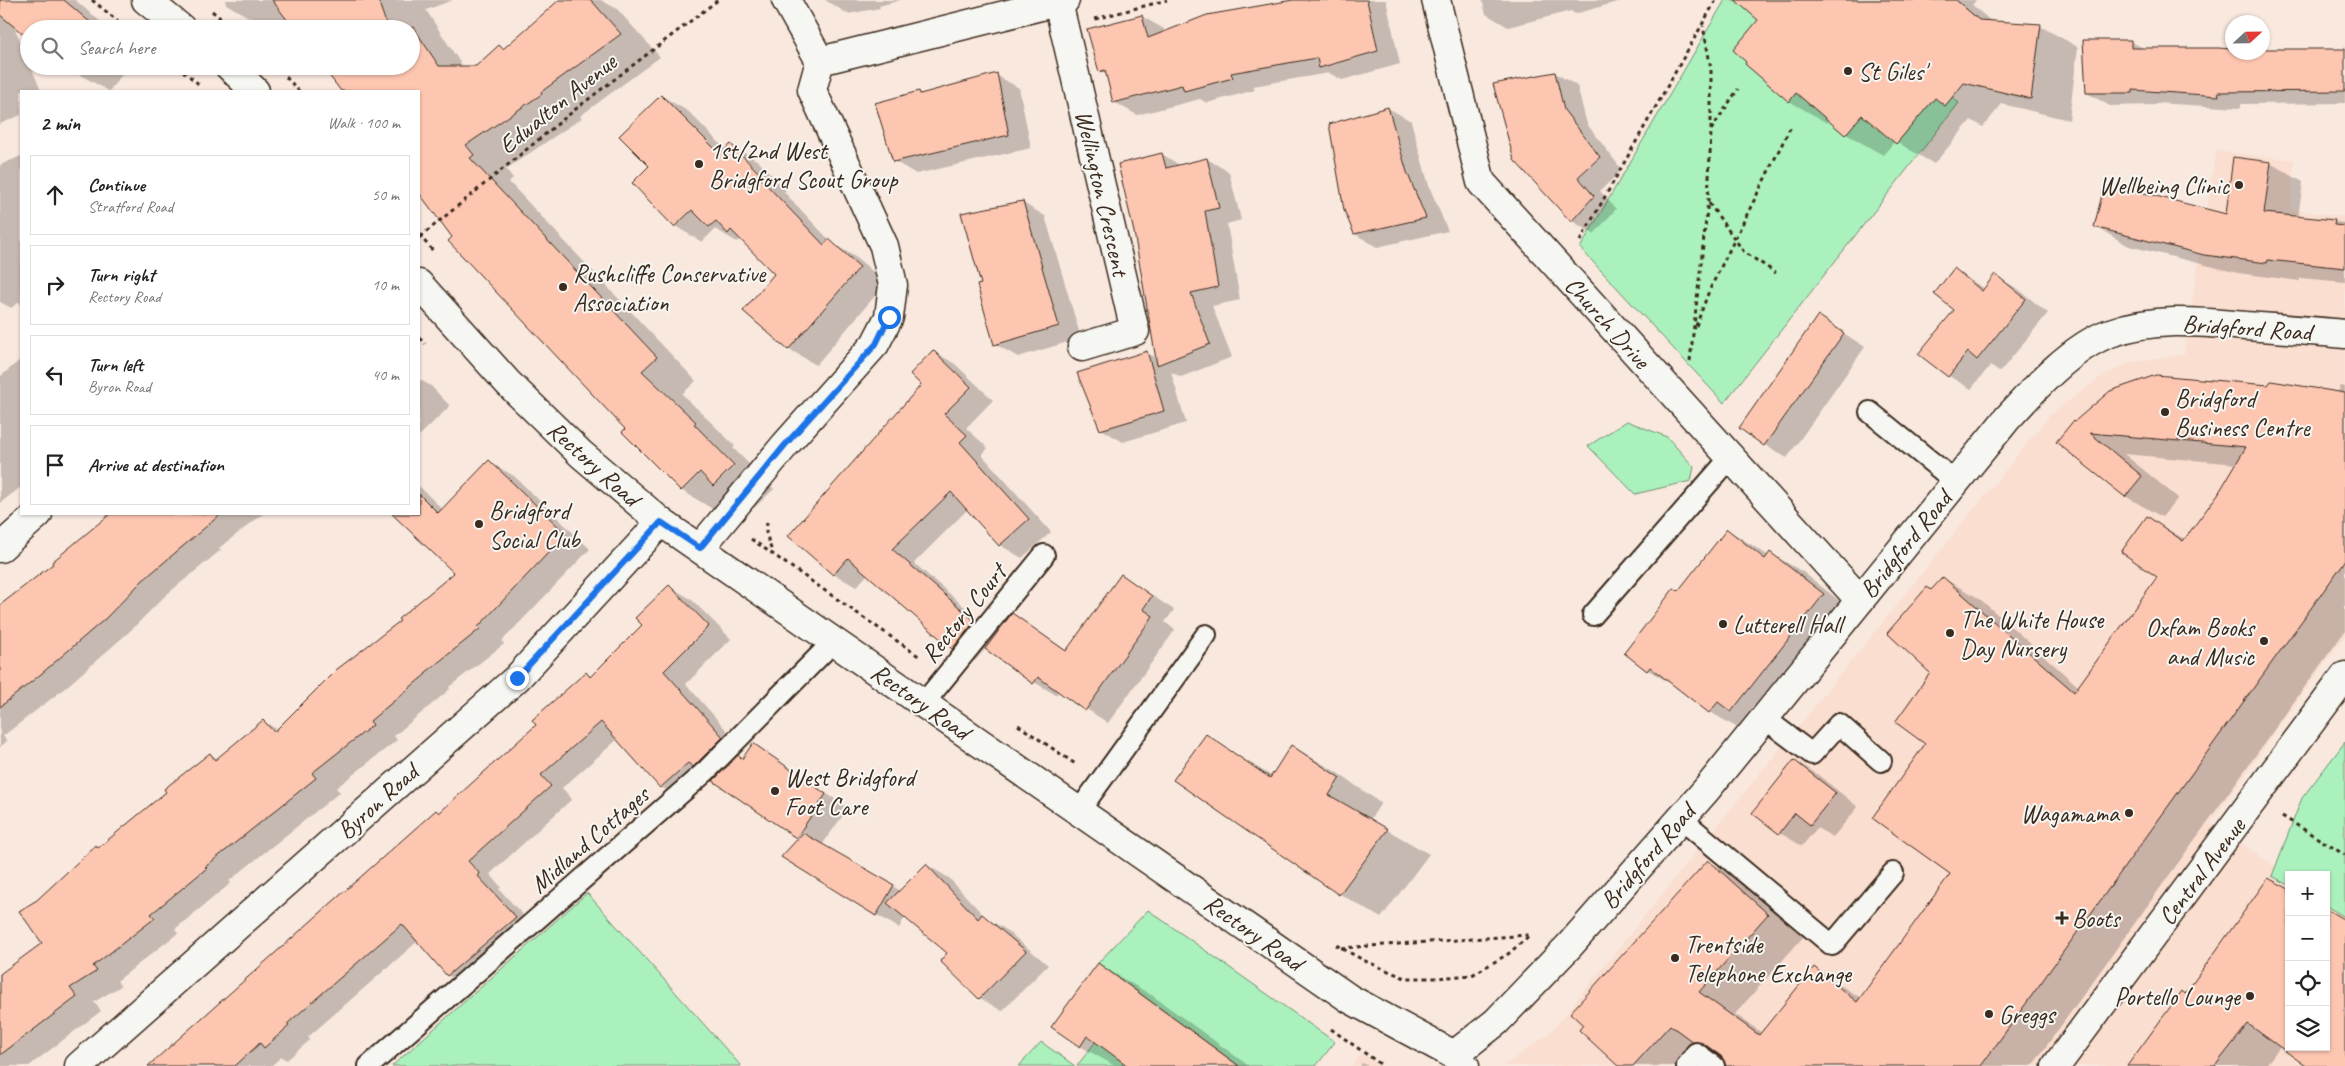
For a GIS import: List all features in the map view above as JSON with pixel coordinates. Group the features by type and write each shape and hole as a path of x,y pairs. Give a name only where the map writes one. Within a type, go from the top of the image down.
{"street":[{"path":"700,548 785,445 876,344 889,317 893,285 884,246 812,90 820,61 786,0"},
{"name":"Church Drive","path":"1436,0 1481,182 1860,600"},
{"path":"158,3 174,20"},
{"path":"820,61 1063,10"},
{"name":"Wellington Crescent","path":"1063,10 1135,331 1082,347"},
{"path":"239,75 255,90"},
{"name":"Rectory Road","path":"420,285 508,382 581,454 661,522 1350,998 1459,1061"},
{"name":"Bridgford Road","path":"1459,1061 1570,945 1764,718 2033,390 2068,358 2109,333 2151,322 2203,322 2345,334"},
{"path":"0,548 37,515"},
{"name":"Byron Road","path":"79,1066 517,678 661,522"},
{"name":"Central Avenue","path":"2056,1066 2345,676"}],"lane":[{"path":"1870,412 1956,482"},
{"path":"1593,615 1731,457"},
{"name":"Rectory Court","path":"924,703 1044,556"},
{"path":"1079,811 1098,782 1206,635"},
{"name":"Midland Cottages","path":"369,1066 706,771 834,641"},
{"path":"1764,718 1812,754 1839,724 1881,761"},
{"path":"1680,818 1832,945 1893,872"},
{"path":"1687,1066 1696,1053 1714,1066"}],"path":[{"path":"92,0 117,20"},
{"name":"Edwalton Avenue","path":"420,235 577,108 718,0"},
{"path":"1063,10 1167,0"},
{"path":"1562,272 1716,0"},
{"path":"205,6 222,20"},
{"path":"1689,412 1689,367 1708,202 1711,131 1711,69 1703,26"},
{"path":"187,75 204,90"},
{"path":"1711,131 1738,89"},
{"path":"1694,330 1709,291 1792,126"},
{"path":"1708,202 1734,241 1744,252 1776,273"},
{"path":"420,237 440,260"},
{"path":"723,520 884,630 946,677"},
{"path":"766,520 766,533 772,553"},
{"path":"1012,721 1098,782"},
{"path":"2275,811 2345,855"},
{"path":"1333,944 1405,978 1436,978 1472,975 1508,954 1537,929"},
{"path":"1340,948 1530,935"}],"shaded area":[{"path":"2216,151 2294,160 2291,210 2345,217 2345,635 2210,823 2285,872 2285,1051 2330,1051 2330,903 2345,913 2345,1066 1503,1066 1550,1033 2051,414 2101,377 2132,362 2184,354"},
{"path":"1362,1053 1381,1066 1352,1066"}],"green space":[{"path":"1725,0 1956,0 1979,20 1967,79 1952,97 1959,103 1724,403 1580,248"},
{"path":"1627,421 1667,437 1694,467 1691,481 1635,494 1588,446"},
{"path":"2345,742 2345,917 2330,908 2330,871 2285,871 2285,883 2272,876 2302,798"},
{"path":"587,893 741,1066 392,1066"},
{"path":"1148,910 1335,1042 1316,1066 1239,1066 1098,963"},
{"path":"1106,1028 1133,1049 1121,1066 1077,1066"},
{"path":"1041,1042 1075,1066 1019,1066"}],"building":[{"path":"0,0 64,0 87,20 20,20 20,32 0,15"},
{"path":"272,0 378,0 385,20 287,20"},
{"path":"559,0 591,0 621,34 541,92 542,94 466,145 474,155 470,158 657,357 642,371 696,422 694,424 734,465 713,486 700,472 681,491 622,432 625,429 448,241 452,237 420,194 420,90 340,90 329,75 420,75 420,38 439,66 476,66 499,45 503,49"},
{"path":"1293,0 1367,0 1378,51 1319,68 1317,58 1231,73 1233,78 1184,91 1182,85 1113,103 1105,70 1099,72 1087,29 1142,15 1148,38 1207,15"},
{"name":"St Giles'","path":"1735,0 1956,0 1979,20 2041,24 2031,99 1964,83 1945,106 1935,98 1896,144 1862,115 1845,135 1796,93 1789,102 1745,64 1746,62 1733,50 1758,20"},
{"path":"2083,40 2131,40 2131,48 2225,48 2225,60 2270,60 2270,49 2345,49 2345,91 2218,92 2219,96 2133,90 2133,93 2086,93"},
{"path":"1555,72 1564,110 1600,157 1578,177 1594,196 1571,222 1514,160 1493,84"},
{"path":"997,73 1009,135 893,162 875,103 919,91 920,94"},
{"path":"661,95 720,154 731,144 760,174 758,176 824,245 829,239 860,267 788,350 743,311 774,274 731,230 728,234 716,221 709,227 692,210 674,227 632,183 649,166 619,136"},
{"path":"1388,107 1407,172 1426,218 1354,234 1344,210 1329,124"},
{"path":"1162,153 1166,168 1207,158 1219,208 1205,211 1218,287 1191,293 1210,344 1157,365 1134,232 1118,164"},
{"path":"2233,157 2271,162 2264,213 2335,220 2334,225 2345,226 2345,268 2268,260 2267,263 2204,255 2094,227 2105,183 2226,214"},
{"path":"1023,201 1059,326 994,345 977,285 981,284 961,213"},
{"path":"1954,268 1982,291 1995,274 2026,299 1977,360 1968,352 1948,377 1918,354 1954,310 1934,294"},
{"path":"1818,315 1844,333 1764,446 1739,428"},
{"path":"933,350 971,387 944,414 967,435 960,442 1029,519 999,546 951,492 892,549 975,621 952,649 848,558 833,575 788,536 921,385 910,374"},
{"path":"1147,351 1164,411 1100,430 1077,373"},
{"path":"2156,375 2268,385 2271,381 2345,393 2345,561 1981,1066 1726,1066 1721,1056 1703,1043 1693,1042 1670,1025 1633,1066 1618,1066 1579,1030 1583,1025 1570,1013 1708,860 1768,914 1699,992 1759,1035 1814,967 1857,1002 1950,874 1872,818 1925,744 1895,722 1930,673 1887,633 1927,587 1931,590 1943,577 2074,692 2157,577 2121,552 2147,516 2183,541 2218,494 2246,447 2090,433 2142,476 2125,497 2056,442 2074,420 2110,391"},
{"path":"489,460 566,534 478,627 480,629 425,673 370,721 373,725 312,773 316,778 205,867 207,868 151,914 155,918 93,966 97,971 70,988 77,997 0,1055 0,974 42,943 19,911 37,900 96,845 98,848 166,792 164,789 210,753 215,760 263,720 274,732 336,670 400,621 398,619 454,573 393,515 420,515 420,495 438,513"},
{"path":"109,515 220,515 142,581 106,618 0,707 0,605 53,564 52,562"},
{"name":"Lutterell Hall","path":"1727,529 1765,559 1770,552 1824,594 1731,712 1718,702 1709,713 1650,667 1647,671 1624,653 1674,588 1678,591"},
{"path":"1121,574 1152,596 1143,609 1153,616 1085,711 1038,677 1033,684 985,649 1012,613 1066,651"},
{"path":"669,585 709,626 664,671 723,737 693,767 688,763 660,788 601,722 541,775 551,786 468,861 480,874 478,876 516,917 447,976 402,924 287,1024 289,1026 264,1048 260,1043 235,1066 148,1066 436,810 439,813 536,725 532,720 586,672 590,677 642,625 635,618"},
{"path":"1206,734 1270,778 1291,745 1340,778 1329,795 1388,829 1339,895 1173,780"},
{"name":"West Bridgford Foot Care","path":"753,743 826,794 796,838 713,781 738,755 742,759"},
{"path":"1794,760 1836,793 1810,825 1795,813 1779,834 1752,813"},
{"path":"803,833 894,885 876,916 781,857"},
{"path":"926,864 978,919 982,914 1026,951 979,999 940,961 947,953 887,903"},
{"path":"2268,878 2285,887 2285,1051 2248,1024 2215,1066 2127,1066 2182,991 2185,994"},
{"path":"2330,911 2345,920 2345,1066 2306,1066 2285,1051 2330,1051"},
{"path":"1098,963 1239,1066 1128,1066 1087,1036 1080,1047 1051,1027"}],"place":[{"name":"St Giles'","path":"1848,71"},
{"name":"1st/2nd West Bridgford Scout Group","path":"699,164"},
{"name":"Wellbeing Clinic","path":"2239,185"},
{"name":"Rushcliffe Conservative Association","path":"563,287"},
{"name":"Bridgford Business Centre","path":"2165,412"},
{"name":"Bridgford Social Club","path":"479,524"},
{"name":"Lutterell Hall","path":"1723,624"},
{"name":"The White House Day Nursery","path":"1950,633"},
{"name":"Oxfam Books and Music","path":"2264,641"},
{"name":"West Bridgford Foot Care","path":"775,791"},
{"name":"Wagamama","path":"2129,813"},
{"name":"Boots","path":"2062,918"},
{"name":"Trentside Telephone Exchange","path":"1675,958"},
{"name":"Portello Lounge","path":"2250,996"},
{"name":"Greggs","path":"1989,1014"}],"route":[{"path":"517,678 661,522 700,548 785,445 876,344 889,317"}]}
